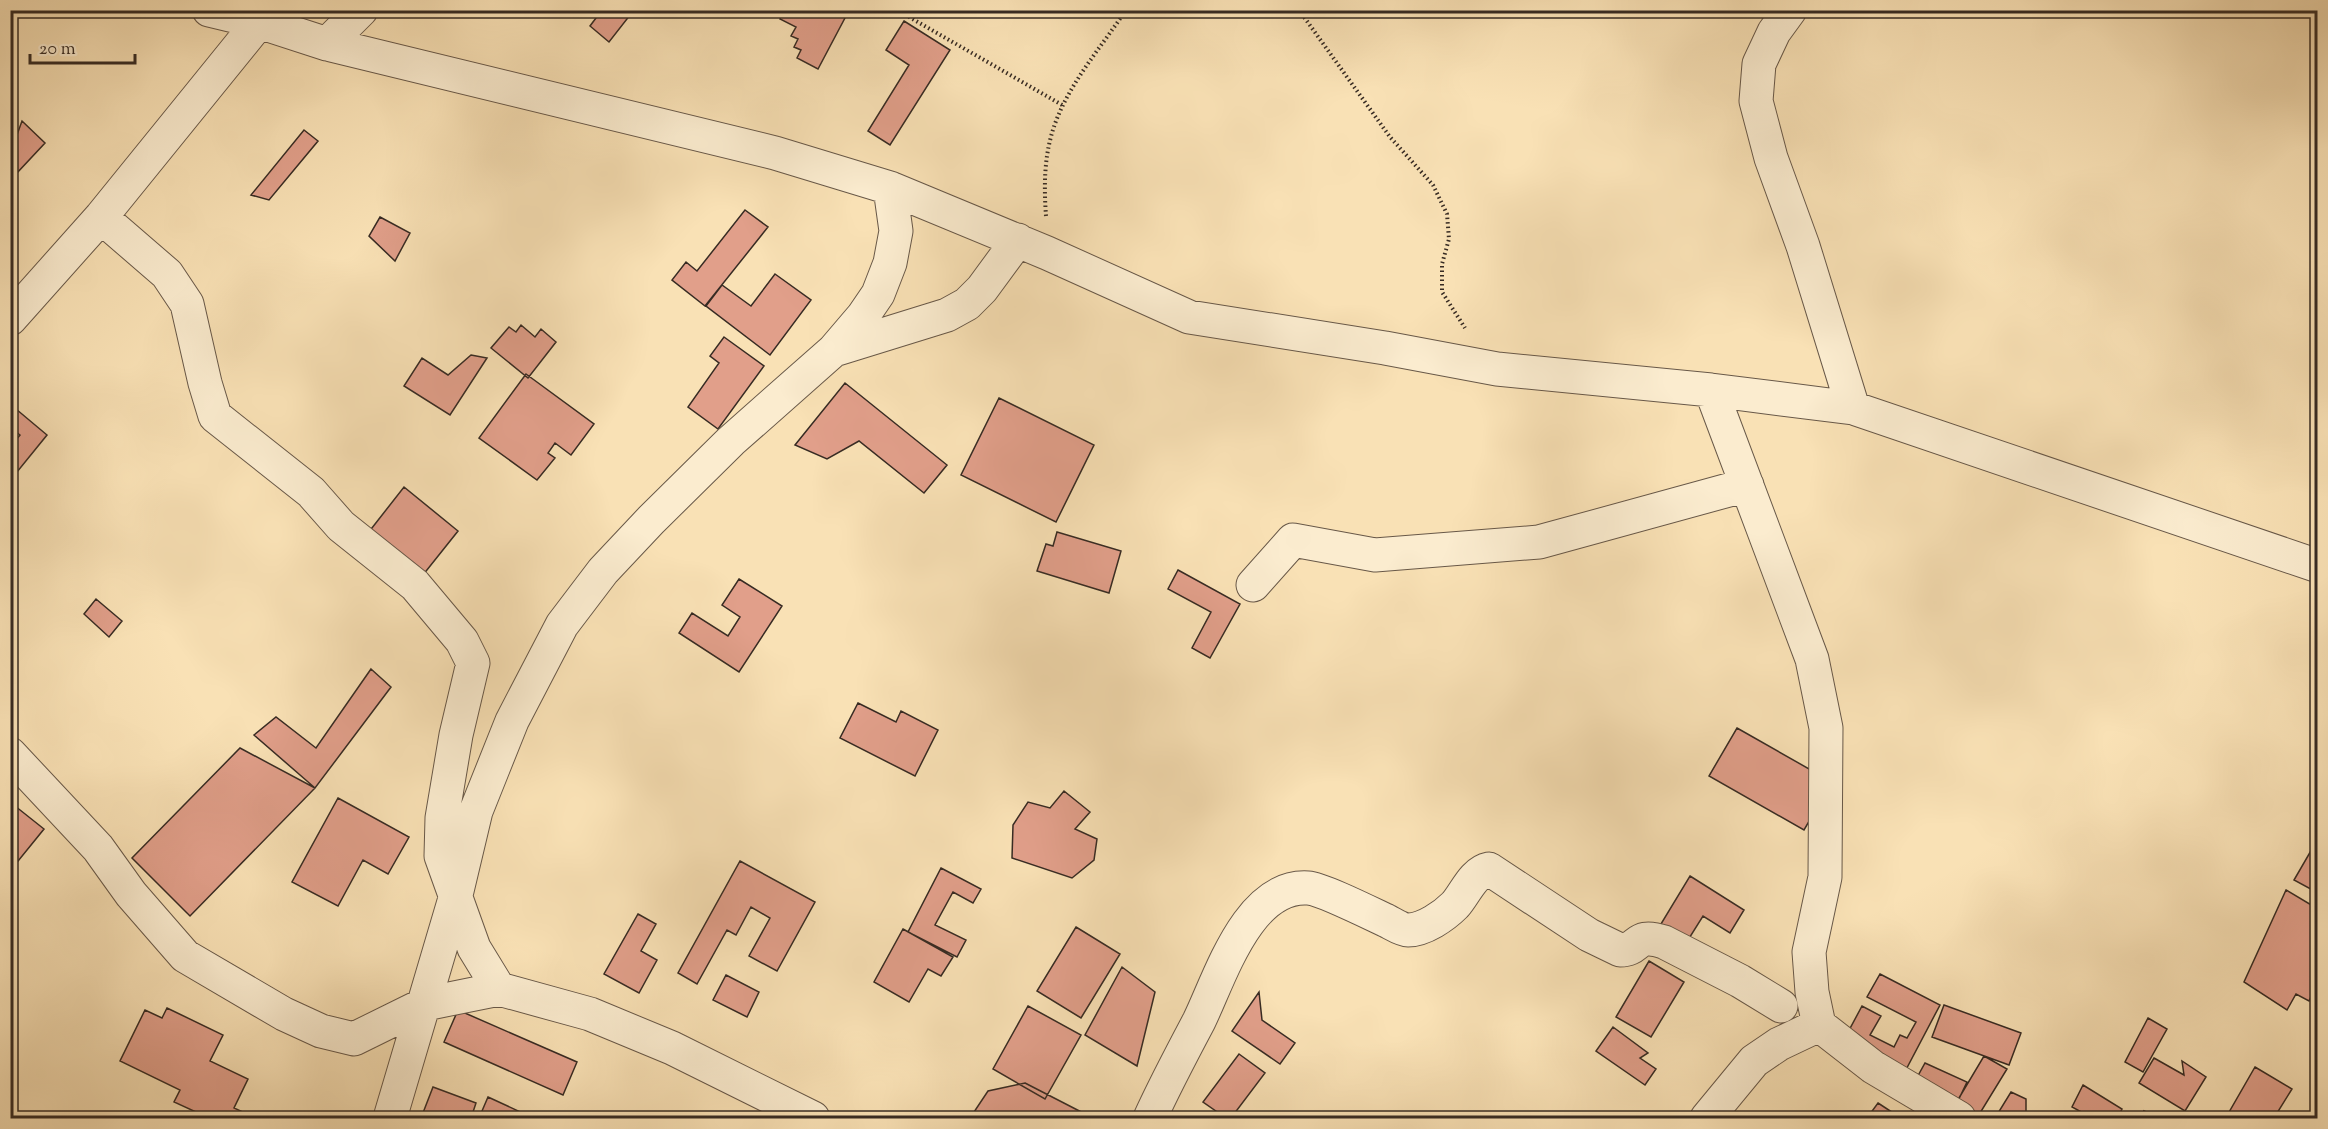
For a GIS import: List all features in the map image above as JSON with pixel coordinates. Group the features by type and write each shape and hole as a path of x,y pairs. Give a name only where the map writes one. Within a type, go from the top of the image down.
{"street":[{"path":"209,10 259,22 327,44 775,153 890,188 1033,247 1189,317 1385,348 1497,369 1711,390 1853,408 2318,566"},
{"path":"327,44 361,10"},
{"path":"1790,10 1774,32 1759,64 1756,101 1771,158 1803,246 1853,408"},
{"path":"10,319 101,217 259,22"},
{"path":"390,1119 456,895 476,811 512,721 562,625 603,571 651,520 731,441 834,350 863,316 878,294 890,263 896,231 890,188"},
{"path":"101,217 167,274 186,304 215,416 311,492 341,526 415,585 462,641 473,663 456,735 442,818 441,856 474,948 499,989"},
{"path":"834,350 947,315 967,304 1033,247"},
{"path":"1711,390 1812,659 1826,728 1824,878 1809,952 1812,992 1819,1025 1873,1067 1959,1119"},
{"path":"1253,585 1293,540 1375,555 1539,542 1747,485"},
{"path":"10,754 98,848 131,894 186,956 284,1014 321,1031 354,1039 425,1004 499,989 600,1018 672,1048 813,1119"},
{"path":"1150,1119 1200,1018 1226,959 1249,921 1275,896 1292,888 1310,888 1407,930 1429,924 1455,905 1475,879 1484,870 1489,869 1589,935 1620,950 1626,950 1643,939 1653,938 1740,981 1781,1006"},
{"path":"1707,1119 1754,1061 1809,952"},
{"path":"1754,1061 1779,1044 1819,1025"}],"path":[{"path":"897,10 1064,106"},
{"path":"1033,247 1052,132 1068,95 1126,10"},
{"path":"1299,10 1389,137 1433,185 1447,214 1449,239 1442,264 1442,292 1457,318 1497,369"}],"building":[{"path":"602,10 634,10 609,42 590,26"},
{"path":"785,10 836,10 846,16 818,69 797,58 801,50 794,47 798,39 791,36 796,27 780,19"},
{"path":"904,21 950,50 890,145 868,131 909,65 886,50"},
{"path":"22,121 45,143 15,175 10,177 10,154"},
{"path":"304,130 318,141 269,200 251,195"},
{"path":"745,210 768,227 705,306 672,280 686,262 697,271"},
{"path":"380,217 410,233 395,261 369,236"},
{"path":"775,274 811,300 770,355 706,306 722,285 751,306"},
{"path":"521,325 535,337 541,329 556,342 528,378 491,348 509,327 516,332"},
{"path":"724,337 764,366 718,429 688,407 719,363 710,356"},
{"path":"471,355 487,358 450,415 404,386 422,358 448,375"},
{"path":"526,374 594,424 571,455 555,443 548,453 555,458 537,480 479,438"},
{"path":"845,383 947,465 924,493 859,441 827,459 795,445"},
{"path":"999,398 1094,445 1056,522 961,475"},
{"path":"10,404 47,435 17,472 10,466 10,447 20,435 10,427"},
{"path":"404,487 458,531 415,585 361,542"},
{"path":"1057,532 1121,551 1109,593 1037,571 1046,544 1053,546"},
{"path":"1178,570 1240,604 1210,658 1192,648 1211,612 1168,589"},
{"path":"739,579 782,606 739,672 679,633 692,613 728,636 740,617 722,605"},
{"path":"96,599 122,621 109,637 84,614"},
{"path":"371,669 391,687 315,788 254,735 276,717 316,748"},
{"path":"858,703 896,722 901,711 938,730 915,776 840,738"},
{"path":"1737,728 1832,782 1804,830 1709,776"},
{"path":"240,748 315,788 190,916 132,858"},
{"path":"1064,791 1090,812 1075,829 1097,839 1094,860 1072,878 1012,858 1013,825 1028,802 1050,808"},
{"path":"338,798 409,837 388,874 363,860 338,906 292,882"},
{"path":"10,802 44,829 10,871"},
{"path":"2316,842 2318,843 2318,893 2294,880"},
{"path":"740,861 815,902 777,971 749,956 770,918 751,907 736,935 727,930 697,984 678,973"},
{"path":"941,868 981,889 973,903 953,892 935,925 966,940 957,957 908,932"},
{"path":"1690,876 1744,910 1730,933 1703,916 1673,964 1647,947"},
{"path":"2286,890 2318,909 2318,981 2309,1001 2296,994 2287,1010 2244,982"},
{"path":"638,914 656,924 641,951 657,960 639,993 604,974"},
{"path":"1076,927 1120,954 1081,1018 1037,991"},
{"path":"903,929 953,957 941,976 928,969 909,1002 874,982"},
{"path":"1649,961 1684,982 1651,1037 1616,1017"},
{"path":"1122,967 1155,992 1137,1066 1085,1035"},
{"path":"1880,974 1940,1005 1900,1081 1839,1049 1862,1006 1881,1016 1870,1035 1894,1047 1900,1035 1907,1038 1916,1022 1867,997"},
{"path":"726,975 759,992 747,1017 713,1000"},
{"path":"1259,992 1262,1020 1295,1043 1280,1064 1232,1031"},
{"path":"1944,1005 2021,1033 2009,1065 1932,1037"},
{"path":"1028,1006 1081,1035 1045,1099 993,1069"},
{"path":"167,1008 223,1035 210,1061 248,1079 234,1108 245,1113 242,1118 209,1118 174,1102 180,1090 120,1061 145,1010 162,1018"},
{"path":"458,1010 577,1062 563,1095 444,1042"},
{"path":"2148,1018 2167,1029 2143,1072 2125,1062"},
{"path":"1613,1027 1648,1053 1640,1058 1656,1069 1645,1085 1596,1051"},
{"path":"1239,1054 1265,1073 1231,1118 1226,1118 1203,1102"},
{"path":"1984,1056 2007,1069 1977,1118 1971,1118 1953,1108"},
{"path":"2154,1058 2184,1075 2182,1061 2206,1077 2185,1111 2139,1083"},
{"path":"1925,1063 1967,1082 1955,1107 1914,1083"},
{"path":"2255,1067 2292,1089 2274,1118 2236,1118 2228,1114"},
{"path":"1025,1083 1093,1118 1022,1118 1009,1112 1005,1118 970,1118 988,1091"},
{"path":"2083,1085 2122,1109 2117,1118 2081,1118 2085,1114 2072,1107"},
{"path":"433,1087 476,1103 471,1118 421,1118"},
{"path":"2011,1092 2026,1099 2026,1118 1995,1118"},
{"path":"488,1097 527,1115 525,1118 479,1118"},
{"path":"1878,1103 1901,1118 1867,1118"},
{"path":"2144,1111 2161,1118 2145,1118"},
{"path":"535,1112 547,1118 532,1118"}]}
